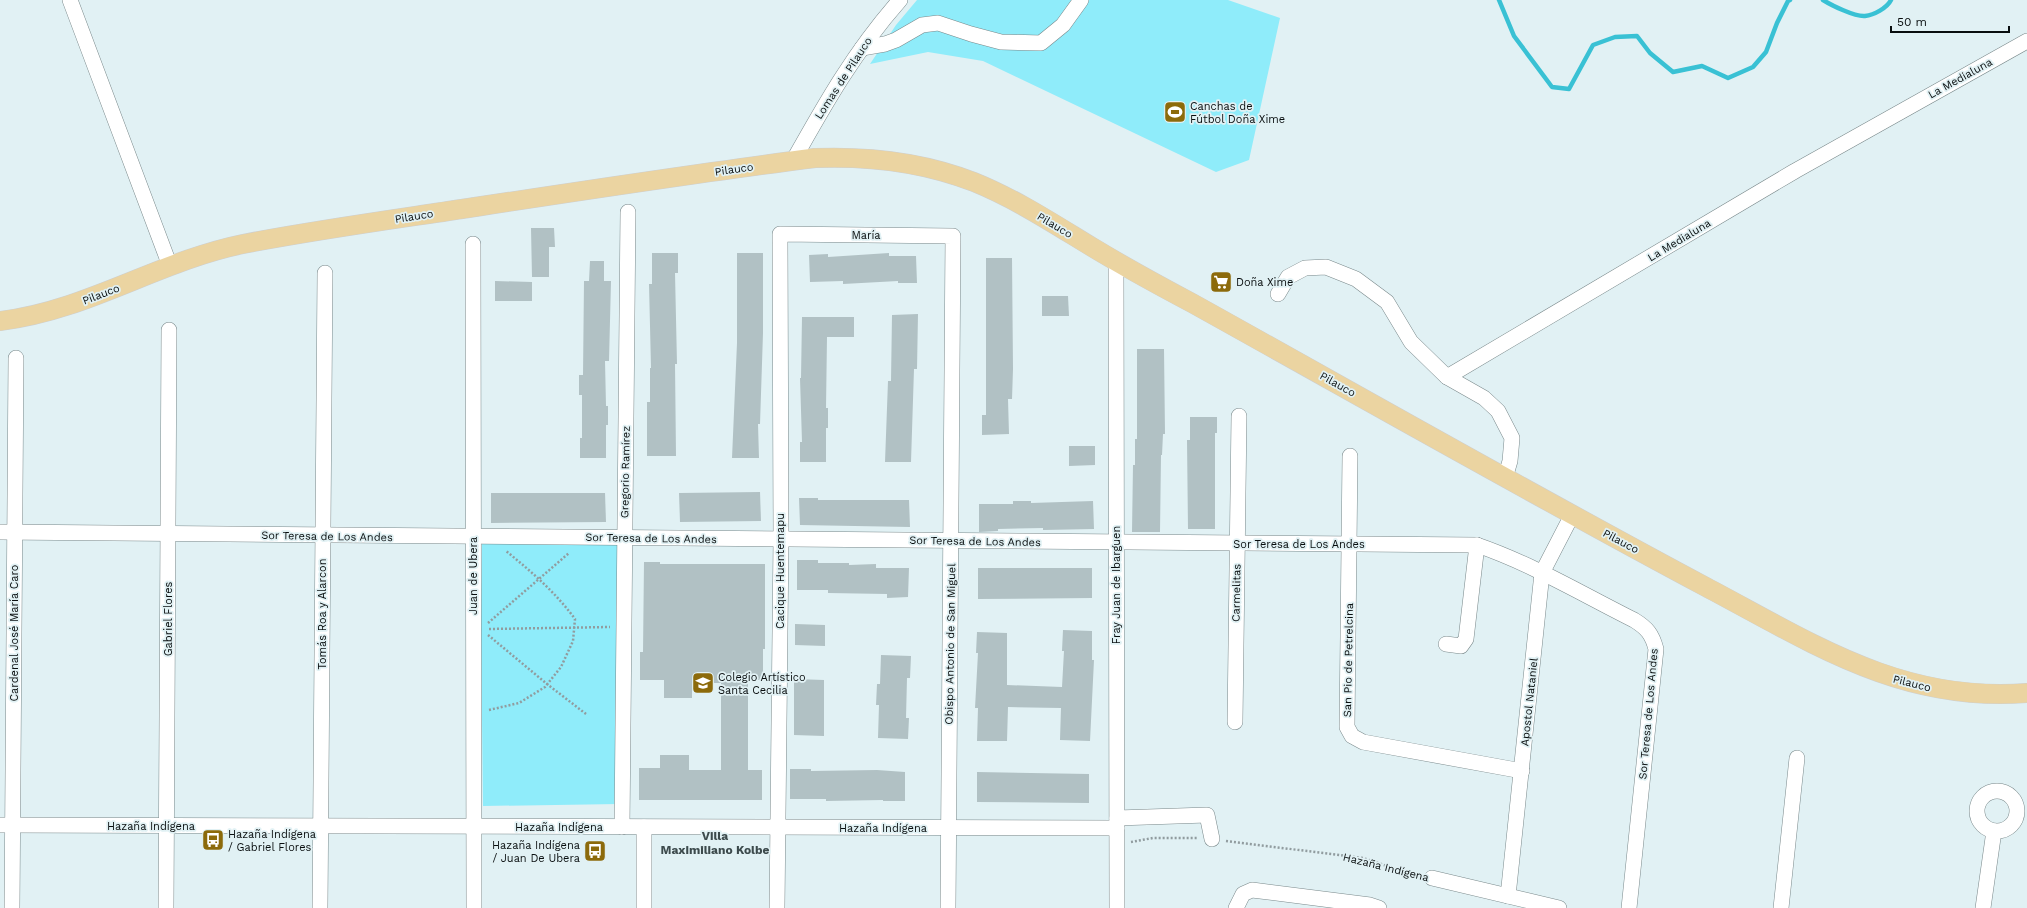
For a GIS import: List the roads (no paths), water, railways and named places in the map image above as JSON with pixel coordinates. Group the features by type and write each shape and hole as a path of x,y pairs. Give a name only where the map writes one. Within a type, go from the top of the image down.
{"main road":[{"name":"Pilauco","path":"0,321 36,315 64,307 95,297 170,266 206,254 250,243 619,185 793,161 842,157 869,158 922,166 948,173 972,182 1020,204 1116,262 1505,478 1832,654 1862,668 1886,676 1936,688 1989,694 2027,693"}],"street":[{"path":"70,0 170,266"},
{"name":"Lomas de Pilauco","path":"793,161 835,87 875,29 900,0"},
{"path":"862,48 885,44 896,40 922,25 938,23 1001,42 1041,43 1063,25 1081,0"},
{"name":"La Medialuna","path":"1448,377 1795,171 2027,40"},
{"name":"Gregorio Ramírez","path":"622,827 628,212"},
{"name":"María","path":"780,234 953,236"},
{"name":"Cacique Huentemapu","path":"777,908 781,539 780,234"},
{"name":"Obispo Antonio de San Miguel","path":"948,908 953,236"},
{"name":"Juan de Ubera","path":"473,244 474,908"},
{"name":"Fray Juan de Ibarguen","path":"1116,262 1118,908"},
{"path":"1278,294 1288,277 1305,268 1326,267 1356,279 1387,302 1411,342 1448,377 1484,398 1498,411 1512,438 1510,461 1505,478"},
{"name":"Tomás Roa y Alarcon","path":"320,908 325,273"},
{"name":"Gabriel Flores","path":"166,908 168,330"},
{"name":"Cardenal José María Caro","path":"12,908 7,825 7,532 16,358"},
{"name":"Carmelitas","path":"1235,722 1239,416"},
{"name":"San Pio de Petrelcina","path":"1350,456 1346,727 1352,736 1363,742 1522,771"},
{"name":"Apostol Nataniel","path":"1508,896 1542,573 1572,515"},
{"name":"Sor Teresa de Los Andes","path":"7,532 323,536 1477,545 1499,553 1542,573 1647,628 1653,638 1656,649 1629,908"},
{"path":"1446,644 1461,646 1466,639 1477,545"},
{"path":"1781,908 1797,758"},
{"name":"Hazaña Indígena","path":"7,825 948,828 1117,823 1207,815 1212,839"},
{"path":"644,827 644,908"},
{"path":"1983,908 1994,830"},
{"name":"Hazaña Indígena","path":"1432,878 1559,908"},
{"path":"1236,908 1243,894 1252,890 1370,905 1379,908"}],"waterway":[{"path":"1499,0 1514,36 1552,87 1569,89 1593,45 1615,37 1637,36 1650,53 1673,72 1702,66 1728,78 1753,67 1766,52 1777,23 1788,1 1790,0"},
{"path":"1823,0 1837,8 1861,16 1880,11 1887,6 1891,0"}],"place":[{"name":"Canchas de Fútbol Doña Xime","path":"1175,112"},
{"name":"Doña Xime","path":"1221,282"},
{"name":"Colegio Artístico Santa Cecilia","path":"703,683"},
{"name":"Hazaña Indígena / Gabriel Flores","path":"213,840"},
{"name":"Hazaña Indígena / Juan De Ubera","path":"595,851"}],"district":[{"name":"Villa Maximiliano Kolbe","path":"715,843"}]}
